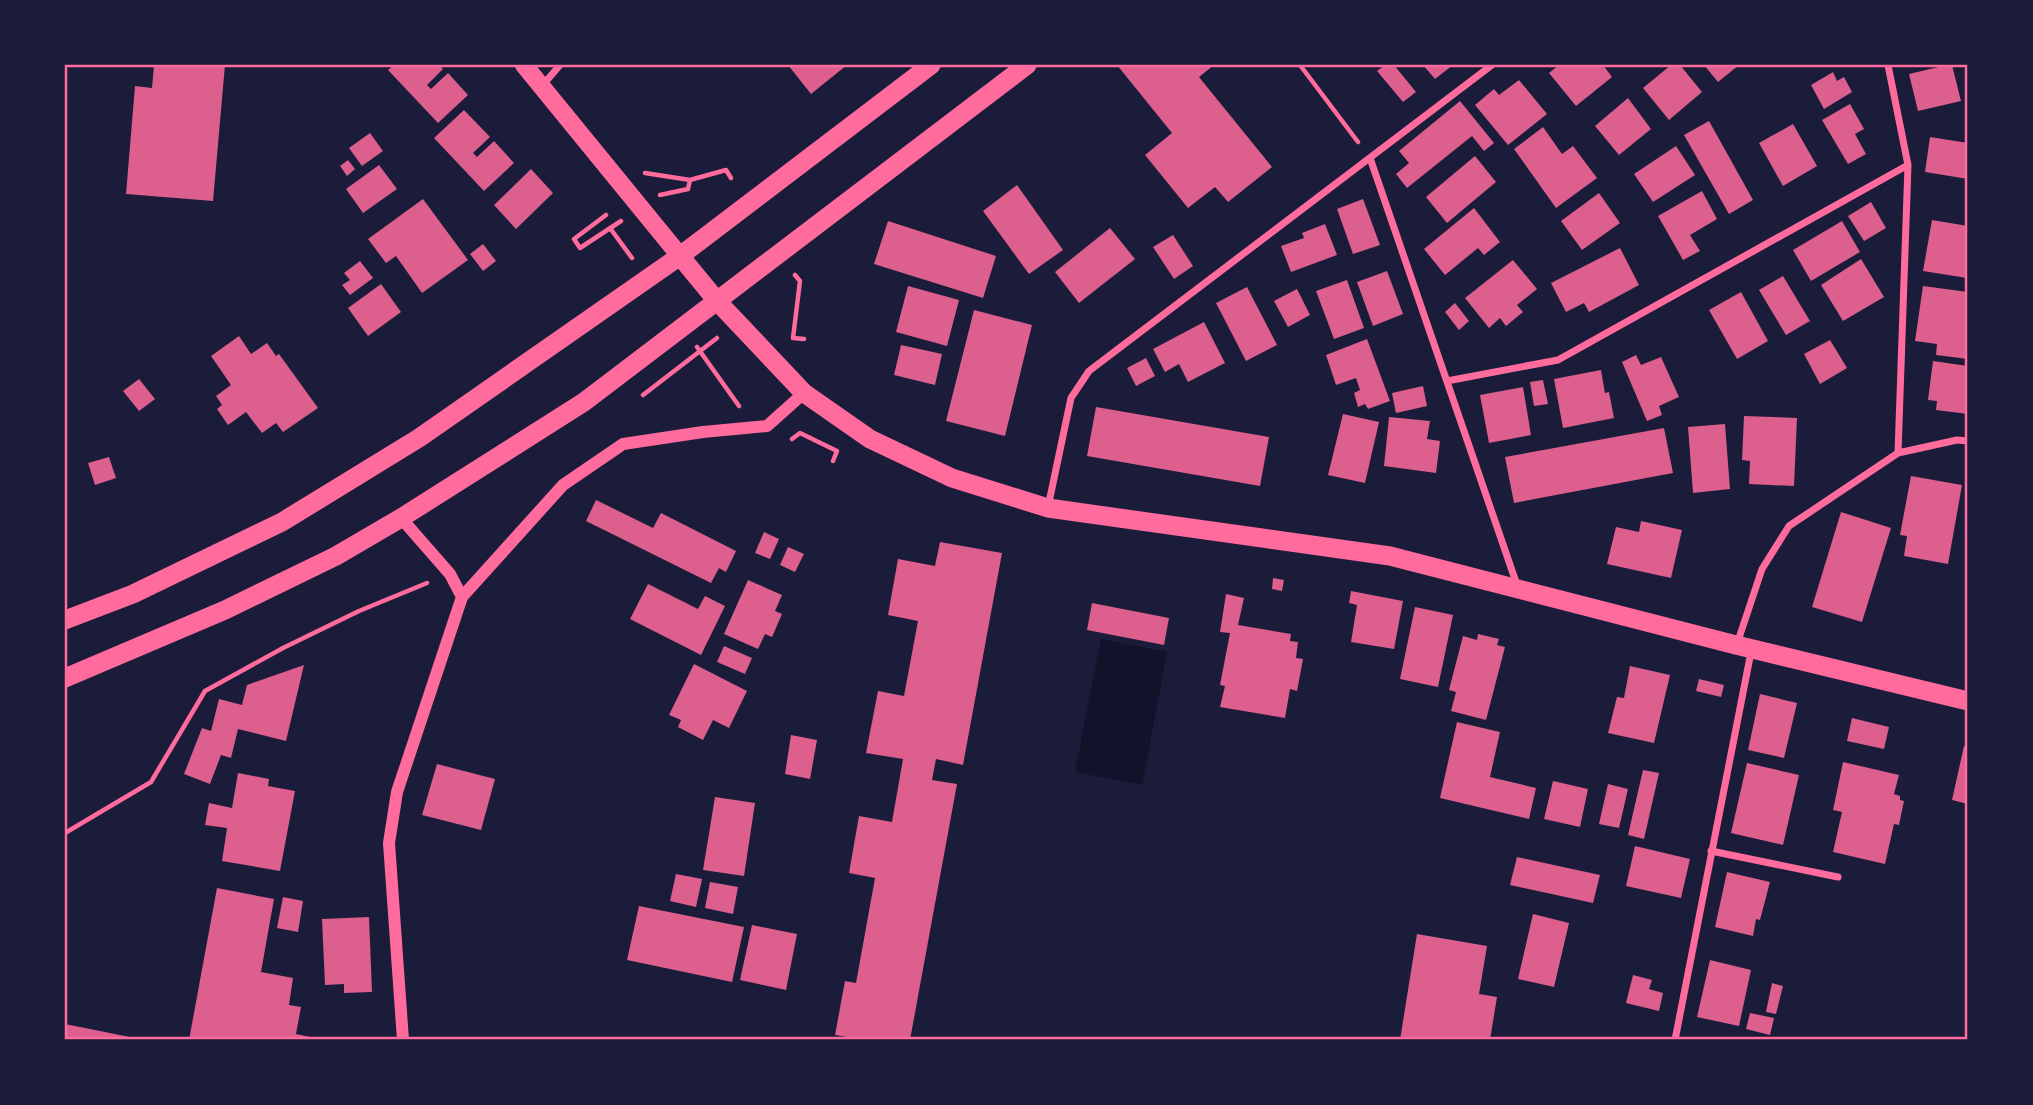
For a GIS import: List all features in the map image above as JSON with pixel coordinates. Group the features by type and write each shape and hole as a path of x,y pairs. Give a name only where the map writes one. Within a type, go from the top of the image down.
{"highway":[{"path":"65,620 133,594 282,522 419,438 680,256 931,65"},
{"path":"65,678 225,610 336,556 584,402 1027,65"},
{"path":"680,256 717,301 804,393 870,439 952,478 1048,508 1390,556 1968,701"}],"main road":[{"path":"524,65 680,256"}],"street":[{"path":"541,87 560,65"},
{"path":"1048,508 1071,398 1089,371 1492,65"},
{"path":"1888,65 1908,165 1898,453"},
{"path":"1370,158 1519,590"},
{"path":"1447,381 1558,360 1908,165"},
{"path":"403,1040 389,843 397,792 462,597 563,485 624,444 767,426 804,393"},
{"path":"1675,1040 1711,851 1744,646 1762,569 1789,526 1898,453 1968,440"},
{"path":"401,518 450,574 462,597"},
{"path":"1711,851 1838,877"}],"path":[{"path":"1300,65 1370,158"},
{"path":"642,172 690,180"},
{"path":"610,228 634,262"},
{"path":"692,341 740,408"},
{"path":"782,446 800,433 837,452 833,461"},
{"path":"65,833 151,782 205,691 283,648 359,611 450,574"}],"shaded area":[{"path":"1101,639 1167,652 1142,785 1075,772"}],"building":[{"path":"154,65 225,65 213,201 126,194 135,86 152,88"},
{"path":"394,65 439,65 443,69 427,85 431,89 448,73 468,95 438,123 388,70"},
{"path":"788,65 847,65 811,94"},
{"path":"1117,65 1214,65 1199,77 1272,167 1228,202 1215,187 1188,208 1145,155 1172,133"},
{"path":"1385,65 1394,65 1416,92 1403,102 1377,71"},
{"path":"1423,65 1453,65 1435,79"},
{"path":"1559,65 1603,65 1612,77 1576,106 1549,73"},
{"path":"1671,65 1680,65 1702,92 1669,120 1643,88"},
{"path":"1704,65 1739,65 1718,82"},
{"path":"1952,65 1961,101 1918,111 1909,74"},
{"path":"1833,72 1837,81 1844,77 1852,92 1824,109 1811,85"},
{"path":"1519,80 1547,114 1508,145 1475,105 1494,89 1499,95"},
{"path":"1628,98 1651,129 1619,155 1595,126"},
{"path":"1460,101 1494,143 1484,151 1472,136 1407,188 1396,174 1409,163 1399,151"},
{"path":"1850,104 1864,129 1855,134 1866,154 1848,164 1822,120"},
{"path":"464,110 490,137 473,153 477,157 494,141 514,163 484,191 434,138"},
{"path":"1709,121 1753,200 1729,214 1684,135"},
{"path":"1793,124 1817,166 1783,186 1759,143"},
{"path":"1543,127 1562,154 1573,146 1597,178 1556,208 1514,149"},
{"path":"370,133 383,151 362,166 349,148"},
{"path":"1930,137 1968,143 1968,179 1925,172"},
{"path":"1676,146 1695,175 1653,202 1634,174"},
{"path":"1475,156 1496,182 1447,223 1426,197"},
{"path":"348,160 355,169 347,176 340,166"},
{"path":"379,165 397,189 363,213 346,189"},
{"path":"531,169 553,193 516,229 494,205"},
{"path":"1017,185 1063,250 1029,274 983,211"},
{"path":"1702,191 1717,219 1690,235 1700,251 1683,260 1658,216"},
{"path":"1599,193 1620,223 1582,250 1561,221"},
{"path":"423,199 468,260 422,293 396,256 386,263 368,239"},
{"path":"1363,199 1380,245 1353,254 1337,209"},
{"path":"1871,202 1886,228 1864,241 1848,216"},
{"path":"1474,208 1500,242 1484,255 1478,248 1445,275 1424,249"},
{"path":"1932,220 1968,226 1967,278 1923,271"},
{"path":"888,221 996,256 983,298 874,264"},
{"path":"1842,221 1860,252 1811,281 1793,250"},
{"path":"1325,224 1337,255 1291,272 1281,246 1304,238 1302,233"},
{"path":"1110,228 1135,259 1079,303 1055,272"},
{"path":"1173,235 1193,266 1174,279 1153,247"},
{"path":"483,244 496,261 483,271 470,254"},
{"path":"1620,248 1639,285 1589,312 1584,303 1566,312 1551,283"},
{"path":"1861,259 1884,297 1843,321 1821,285"},
{"path":"1513,260 1537,289 1517,305 1523,312 1506,326 1500,318 1489,328 1465,298"},
{"path":"360,261 373,278 350,295 342,285 350,280 344,273"},
{"path":"1387,271 1403,314 1373,326 1357,282"},
{"path":"1783,276 1810,321 1786,335 1759,290"},
{"path":"1347,280 1364,328 1334,339 1316,291"},
{"path":"381,284 401,312 368,336 348,308"},
{"path":"908,286 959,300 947,346 896,332"},
{"path":"1923,286 1968,292 1968,359 1936,355 1937,344 1915,341"},
{"path":"1247,287 1277,345 1246,361 1216,303"},
{"path":"1297,289 1310,315 1288,327 1274,301"},
{"path":"1741,292 1768,341 1737,359 1709,310"},
{"path":"1455,303 1469,321 1459,330 1445,312"},
{"path":"974,310 1032,325 1005,436 946,421"},
{"path":"1204,322 1225,363 1188,382 1179,364 1165,372 1153,349"},
{"path":"239,336 251,354 267,343 276,356 279,354 318,408 283,432 276,423 262,433 246,412 228,425 217,409 222,405 216,396 231,385 211,356"},
{"path":"1367,339 1390,401 1368,409 1365,404 1358,407 1354,393 1360,390 1356,378 1336,385 1326,355"},
{"path":"1830,340 1847,368 1820,384 1804,354"},
{"path":"901,345 942,354 935,385 894,375"},
{"path":"1636,355 1641,365 1661,357 1679,397 1659,406 1662,415 1647,421 1622,362"},
{"path":"1146,358 1155,376 1136,386 1127,368"},
{"path":"1933,361 1968,366 1968,414 1936,410 1937,401 1928,400"},
{"path":"1601,370 1605,393 1609,392 1614,418 1563,428 1554,379"},
{"path":"139,379 155,399 139,411 123,391"},
{"path":"1543,380 1548,404 1534,406 1530,382"},
{"path":"1423,386 1427,406 1396,413 1392,393"},
{"path":"1523,387 1531,435 1489,443 1480,395"},
{"path":"1096,407 1269,437 1260,486 1087,456"},
{"path":"1343,414 1379,422 1365,483 1328,475"},
{"path":"1744,416 1797,418 1794,486 1749,484 1750,461 1742,460"},
{"path":"1389,417 1430,421 1427,439 1440,441 1436,473 1384,466"},
{"path":"1725,424 1730,489 1693,493 1688,427"},
{"path":"1664,428 1673,473 1514,503 1505,457"},
{"path":"109,457 116,478 95,485 88,463"},
{"path":"1911,476 1962,485 1948,564 1904,556 1907,536 1900,535"},
{"path":"596,500 653,528 661,513 736,551 726,572 719,568 711,583 586,521"},
{"path":"1841,512 1891,528 1862,622 1812,607"},
{"path":"1641,521 1682,530 1671,578 1607,564 1616,527 1639,532"},
{"path":"764,532 779,539 770,559 755,553"},
{"path":"940,542 1002,553 963,765 936,759 932,780 957,784 910,1040 852,1040 853,1038 835,1035 845,981 856,983 875,878 849,873 859,816 892,822 903,759 866,753 878,691 904,696 918,621 888,615 898,559 935,566"},
{"path":"788,547 804,554 795,572 780,565"},
{"path":"1273,578 1284,580 1282,591 1272,589"},
{"path":"748,580 782,595 775,611 782,614 772,637 765,634 758,649 724,634"},
{"path":"648,584 698,609 705,596 725,606 701,655 630,619"},
{"path":"1351,591 1403,601 1394,649 1351,642 1357,605 1349,603"},
{"path":"1226,594 1244,598 1238,625 1291,634 1290,641 1298,642 1296,658 1303,659 1297,691 1290,689 1285,718 1220,707 1225,686 1220,685 1230,633 1220,632"},
{"path":"1092,603 1169,618 1164,645 1087,630"},
{"path":"1415,607 1453,615 1438,687 1400,679"},
{"path":"1478,634 1499,639 1497,645 1505,647 1486,720 1451,711 1456,692 1449,690 1463,636 1477,640"},
{"path":"724,646 752,658 745,674 717,662"},
{"path":"694,664 747,691 729,728 713,720 703,740 678,727 681,720 669,715"},
{"path":"304,665 286,741 238,729 231,758 221,755 210,784 184,774 202,728 211,731 219,699 242,705 247,685"},
{"path":"1630,666 1670,675 1654,743 1608,733 1617,697 1624,698"},
{"path":"1699,679 1724,685 1721,697 1696,691"},
{"path":"1760,694 1797,703 1784,758 1748,750"},
{"path":"1852,718 1889,727 1884,749 1847,741"},
{"path":"1457,722 1500,732 1490,777 1536,788 1529,819 1440,798"},
{"path":"791,735 817,740 810,779 785,774"},
{"path":"1964,746 1968,747 1968,804 1952,800"},
{"path":"1843,762 1899,775 1894,794 1904,801 1899,825 1894,824 1885,864 1833,852 1842,812 1833,810"},
{"path":"1747,763 1799,775 1783,845 1731,833"},
{"path":"437,764 495,779 481,830 422,815"},
{"path":"1643,770 1659,773 1644,839 1628,835"},
{"path":"238,773 269,779 268,786 295,791 280,871 222,861 227,828 205,825 209,803 232,808"},
{"path":"1553,781 1588,789 1580,827 1544,819"},
{"path":"1608,784 1628,789 1619,828 1599,824"},
{"path":"715,797 755,803 744,876 703,870"},
{"path":"1635,846 1690,859 1681,898 1626,886"},
{"path":"1517,857 1600,875 1593,903 1510,885"},
{"path":"1727,872 1770,882 1760,920 1756,919 1753,936 1715,927"},
{"path":"676,874 702,879 696,907 670,901"},
{"path":"710,882 738,887 733,914 705,908"},
{"path":"217,888 274,899 261,972 293,978 289,1005 301,1007 296,1034 310,1037 309,1040 189,1040"},
{"path":"283,897 303,901 298,932 277,928"},
{"path":"639,906 744,927 732,982 627,960"},
{"path":"1533,914 1569,923 1554,987 1518,979"},
{"path":"369,917 372,992 344,993 344,984 325,985 322,919"},
{"path":"752,925 797,934 786,990 740,980"},
{"path":"1417,934 1487,946 1479,994 1497,997 1490,1040 1400,1040"},
{"path":"1710,960 1751,970 1739,1026 1697,1017"},
{"path":"1633,975 1652,980 1649,989 1663,993 1659,1011 1626,1003"},
{"path":"1772,983 1783,986 1776,1014 1766,1012"},
{"path":"1750,1013 1774,1018 1770,1035 1746,1029"},
{"path":"65,1024 140,1039 140,1040 65,1040"}]}
